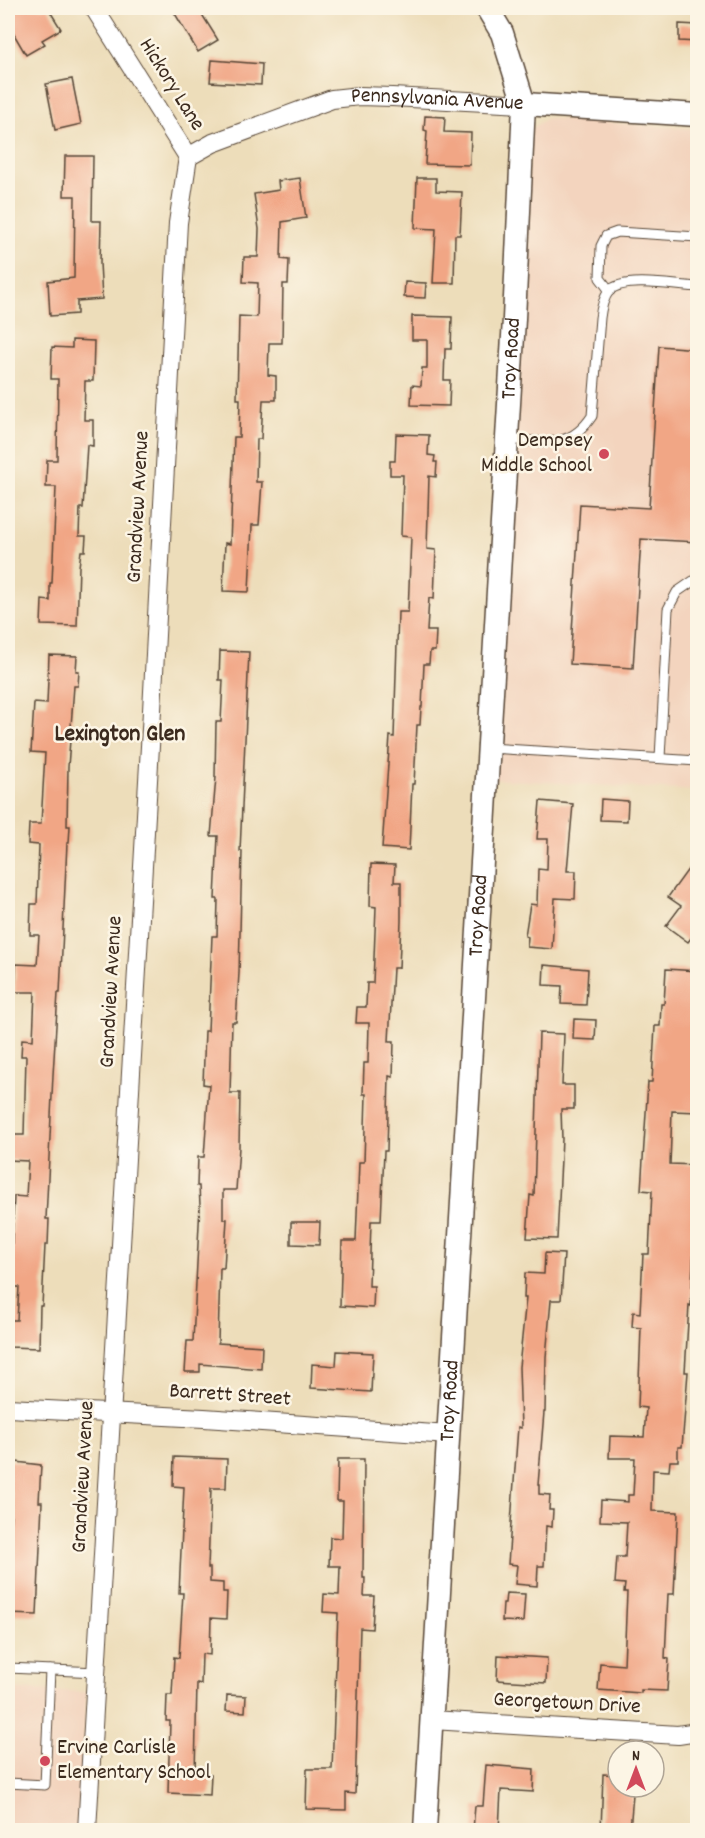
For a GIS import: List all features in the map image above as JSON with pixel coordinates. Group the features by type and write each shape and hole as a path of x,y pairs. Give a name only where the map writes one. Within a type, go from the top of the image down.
{"street":[{"name":"Hickory Lane","path":"94,8 188,157"},
{"name":"Troy Road","path":"425,1830 524,104 502,33 487,8"},
{"name":"Pennsylvania Avenue","path":"188,157 213,143 332,99 382,96 698,115"},
{"name":"Grandview Avenue","path":"87,1830 178,223 188,157"},
{"name":"Barrett Street","path":"8,1408 449,1435"},
{"name":"Georgetown Drive","path":"432,1720 678,1735 691,1733 698,1729"}],"lane":[{"path":"610,291 600,278 602,246 606,236 616,232 698,237"},
{"path":"506,439 561,442 584,429 592,416 602,303 610,291 620,284 633,283 698,287"},
{"path":"660,759 668,609 677,592 693,581 698,581"},
{"path":"488,748 698,761"},
{"path":"8,1668 97,1672"},
{"path":"8,1783 45,1785 50,1670"}],"shaded area":[{"name":"Dempsey Middle School","path":"547,118 697,129 697,791 489,779 531,129"},
{"name":"Ervine Carlisle Elementary School","path":"8,1689 87,1692 78,1830 8,1830"}],"building":[{"path":"8,8 48,8 61,29 42,40 45,44 26,55 8,24"},
{"path":"182,8 198,8 218,40 198,52 174,12"},
{"path":"679,24 698,25 698,42 679,41"},
{"path":"212,60 262,64 261,85 210,82"},
{"path":"72,79 81,124 55,130 46,84"},
{"path":"425,116 445,117 444,132 471,133 470,165 425,164 427,131 424,130"},
{"path":"65,156 93,156 92,221 101,221 102,299 77,301 77,314 50,316 48,281 74,278 75,196 64,196"},
{"path":"300,178 306,218 282,222 281,259 289,260 288,284 283,284 282,343 269,343 268,375 276,376 276,400 263,400 261,439 257,439 256,482 262,482 259,525 252,525 249,592 223,591 225,543 230,544 234,437 239,437 240,399 237,399 239,316 257,317 258,283 243,282 244,257 258,257 259,229 254,194 279,190 278,181"},
{"path":"417,178 436,178 436,191 462,192 460,235 455,235 454,283 433,283 436,229 415,228"},
{"path":"405,282 426,283 425,298 404,297"},
{"path":"412,316 452,317 451,349 445,349 444,380 450,380 449,406 411,405 412,385 421,386 422,368 427,368 427,340 412,340"},
{"path":"72,340 94,341 93,381 85,381 84,420 93,420 93,446 87,445 83,508 80,508 79,536 86,536 85,551 81,551 79,567 77,626 41,625 42,600 50,601 50,583 52,583 56,487 46,487 47,460 57,460 58,379 51,379 52,347 72,348"},
{"path":"659,346 698,349 698,542 641,539 633,668 570,664 580,504 649,508"},
{"path":"396,434 429,435 428,455 435,456 434,462 437,462 436,477 429,476 427,549 436,550 434,599 429,598 427,631 436,631 435,651 430,651 429,664 424,664 422,707 420,725 417,725 414,784 412,784 409,850 382,848 390,736 394,737 398,612 408,612 411,537 401,536 403,475 390,475 390,461 395,461"},
{"path":"220,651 249,652 240,851 242,851 239,973 236,1022 232,1022 230,1093 240,1093 239,1147 236,1190 223,1190 223,1219 227,1219 224,1268 220,1268 218,1343 262,1346 261,1369 200,1364 200,1372 185,1372 187,1341 193,1341 200,1205 199,1186 197,1186 198,1157 204,1157 209,1085 203,1084 205,1031 208,1031 212,936 217,936 218,899 215,899 218,836 211,836 216,777 216,722 221,722 223,680 219,680"},
{"path":"49,655 77,656 76,671 79,671 78,686 74,686 68,767 67,826 70,826 69,843 67,843 60,993 58,993 53,1075 46,1219 49,1219 48,1245 45,1245 39,1348 8,1347 8,1320 17,1320 19,1287 10,1287 14,1196 26,1197 28,1161 8,1160 9,1135 24,1135 26,1056 21,1056 22,1039 33,1040 35,992 15,992 16,964 37,965 39,935 30,935 31,904 37,904 39,845 28,844 29,824 41,824 45,753 31,752 34,703 47,704"},
{"path":"601,799 628,801 627,821 600,820"},
{"path":"540,801 573,804 567,871 576,871 575,899 555,898 552,949 527,947 528,937 525,936 530,904 537,905 538,869 547,870 548,839 537,839"},
{"path":"371,864 395,865 394,882 401,882 399,968 393,968 389,1041 394,1041 393,1077 389,1076 387,1151 384,1151 381,1221 371,1221 369,1286 374,1286 373,1308 340,1306 342,1241 356,1241 359,1162 364,1162 366,1094 363,1094 364,1063 368,1063 369,1023 356,1023 357,1007 366,1007 367,983 373,983 376,907 370,906"},
{"path":"689,868 698,874 698,929 688,942 666,926 681,906 668,897"},
{"path":"544,965 588,969 586,1005 561,1004 562,986 543,985"},
{"path":"666,969 698,971 698,1112 672,1111 670,1164 698,1165 698,1194 696,1194 691,1306 689,1305 685,1372 688,1372 682,1447 678,1447 678,1461 670,1461 669,1471 653,1470 652,1511 678,1512 674,1594 668,1594 665,1658 669,1659 667,1691 641,1690 641,1693 598,1690 600,1663 624,1665 627,1592 624,1592 625,1584 615,1583 617,1557 625,1557 627,1522 600,1521 601,1500 628,1502 628,1495 633,1495 635,1458 609,1458 610,1436 644,1437 646,1408 638,1407 641,1328 632,1327 633,1312 640,1313 643,1254 649,1254 652,1191 641,1190 648,1082 652,1082 655,1026 660,1026"},
{"path":"574,1019 596,1020 595,1040 573,1039"},
{"path":"539,1033 564,1034 562,1085 574,1085 574,1109 561,1109 562,1139 557,1239 527,1238 530,1195 534,1196"},
{"path":"291,1222 320,1222 319,1245 291,1244"},
{"path":"545,1253 564,1254 561,1300 551,1300 546,1357 545,1412 538,1485 539,1494 550,1495 549,1510 553,1510 552,1527 546,1526 544,1566 538,1566 537,1586 515,1584 517,1565 508,1564 518,1427 521,1428 519,1367 526,1298 524,1298 525,1273 544,1274"},
{"path":"337,1351 373,1353 371,1392 311,1388 312,1364 336,1366"},
{"path":"174,1457 227,1459 226,1488 211,1488 208,1568 210,1568 210,1582 223,1583 223,1592 227,1592 226,1619 211,1618 210,1655 202,1654 201,1684 197,1683 195,1773 211,1774 210,1795 168,1793 170,1721 166,1721 167,1695 172,1695 174,1657 179,1658 183,1593 179,1593 184,1487 173,1486"},
{"path":"338,1459 364,1459 363,1578 365,1578 364,1596 374,1596 372,1629 360,1628 355,1794 346,1793 346,1810 306,1809 307,1769 332,1769 338,1613 323,1612 324,1594 339,1595 340,1566 329,1566 330,1537 342,1538 343,1501 337,1501"},
{"path":"8,1461 41,1465 39,1502 42,1502 37,1615 8,1614 8,1579 11,1579 12,1547 9,1547 12,1491 8,1490"},
{"path":"506,1593 525,1594 523,1622 502,1621"},
{"path":"498,1655 547,1658 546,1683 497,1680"},
{"path":"227,1695 246,1696 245,1712 226,1711"},
{"path":"486,1765 534,1769 533,1792 501,1790 499,1830 473,1830 475,1806 483,1806"},
{"path":"603,1774 606,1774 606,1799 633,1799 630,1830 601,1830"}],"place":[{"name":"Dempsey Middle School","path":"604,454"},
{"name":"Ervine Carlisle Elementary School","path":"45,1761"}],"district":[{"name":"Lexington Glen","path":"120,735"}]}
